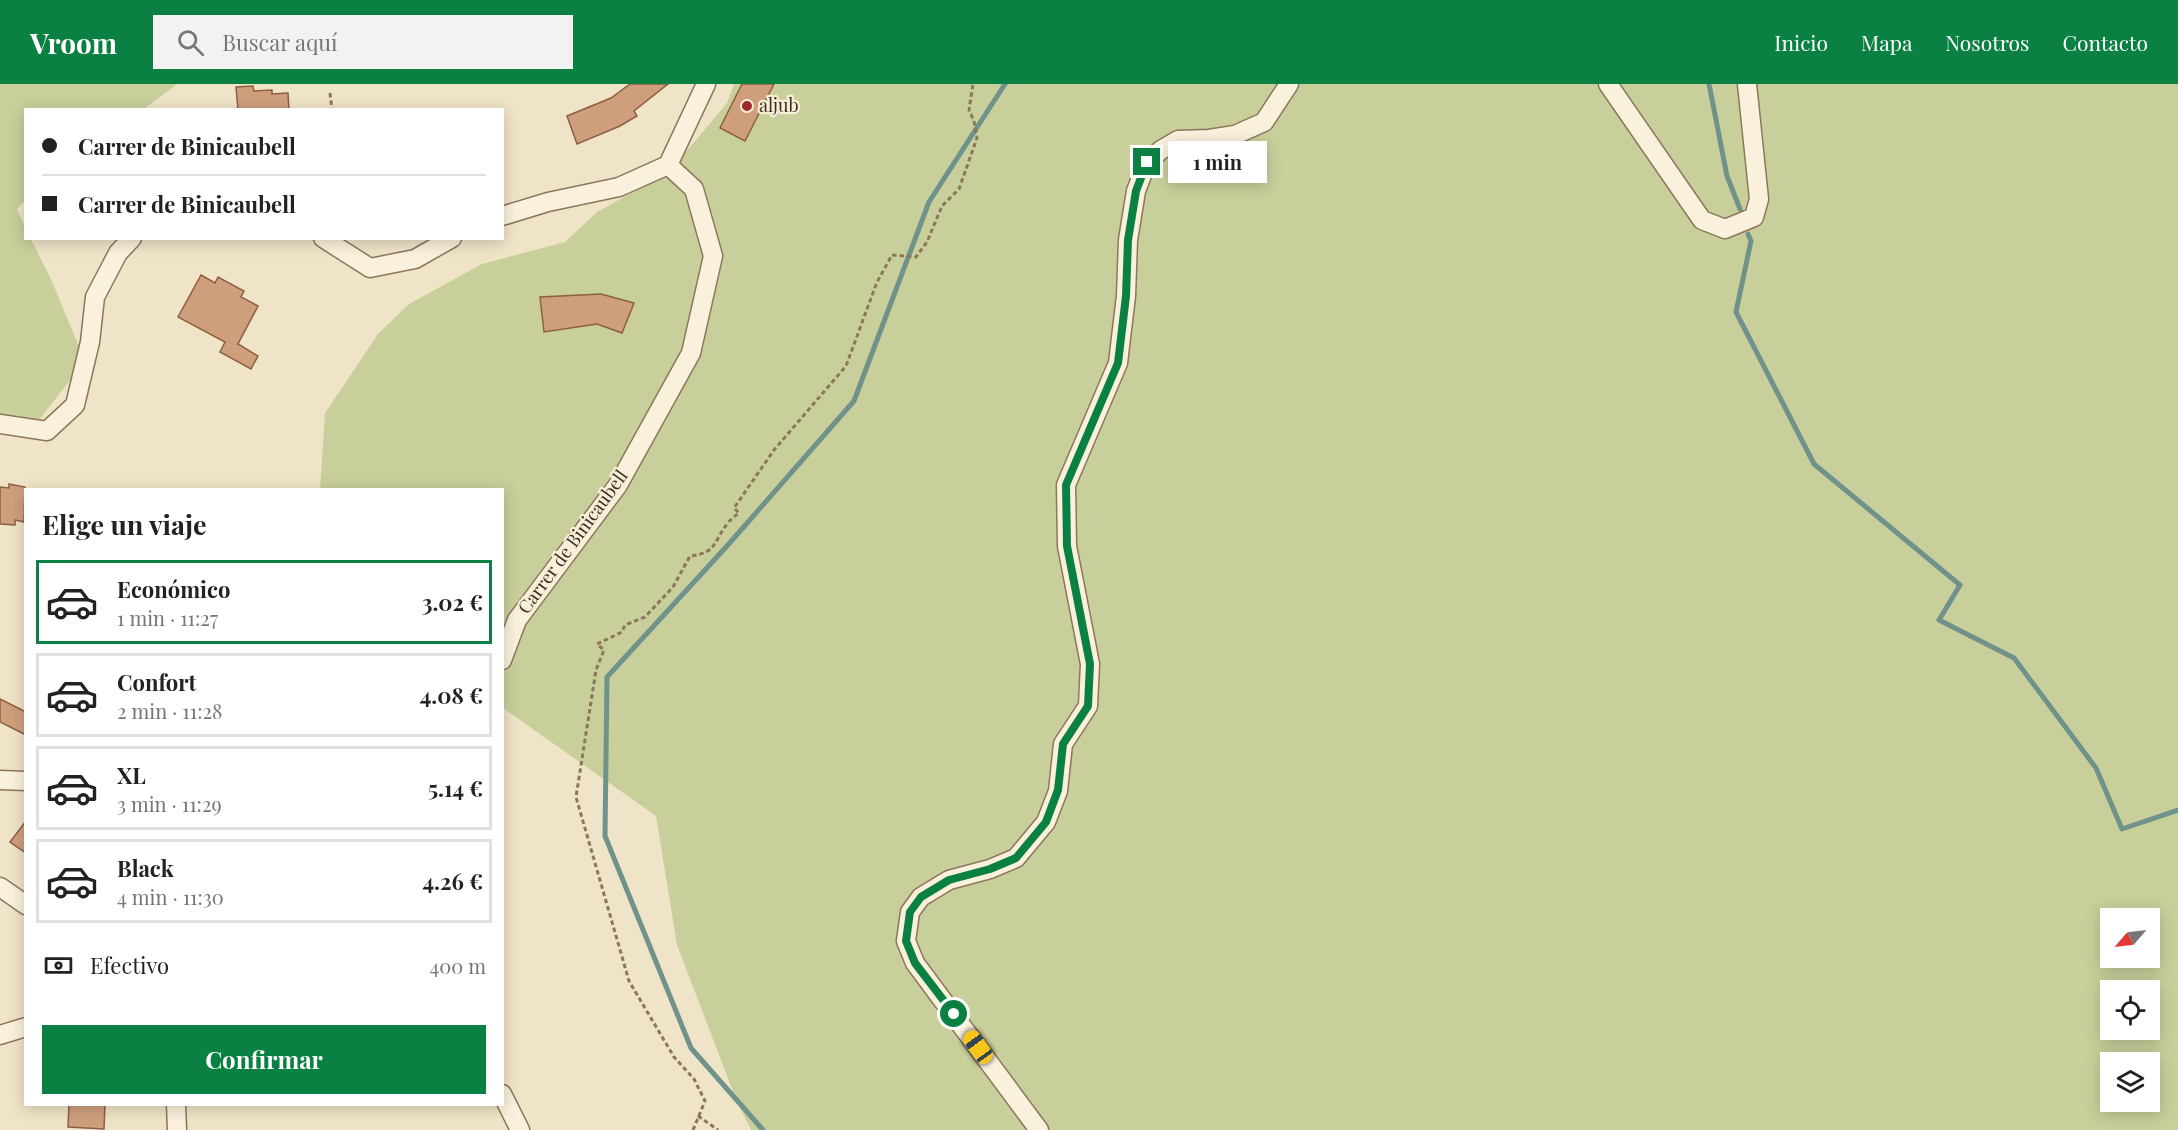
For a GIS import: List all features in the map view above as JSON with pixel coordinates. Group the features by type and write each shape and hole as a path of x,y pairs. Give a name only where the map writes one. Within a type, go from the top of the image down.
{"street":[{"path":"504,215 548,202 620,188 668,165 706,84"},
{"path":"1039,1130 915,963 906,941 910,912 921,897 949,880 990,869 1016,858 1046,822 1058,790 1063,744 1088,706 1090,664 1067,546 1066,485 1118,363 1126,296 1128,240 1136,191 1147,162 1178,140 1235,135 1264,122 1289,84"},
{"path":"1608,84 1702,220 1725,229 1754,217 1759,199 1747,84"},
{"name":"Carrer de Binicaubell","path":"504,655 517,620 618,485 691,353 713,256 694,189 668,165"},
{"path":"0,424 47,431 75,405 90,342 95,297 118,253 130,240"},
{"path":"326,240 370,268 415,259 448,240"},
{"path":"0,780 24,781"},
{"path":"0,887 24,904"},
{"path":"0,1035 24,1028"},
{"path":"504,1098 520,1130"},
{"path":"176,1106 177,1130"}],"path":[{"path":"693,1130 705,1101 694,1079 674,1057 629,981 576,797 596,670 604,650 597,644 622,632 625,625 645,617 673,587 690,556 703,555 716,545 728,524 739,513 734,508 774,450 846,366 877,282 892,255 916,257 927,242 942,206 958,189 977,138 969,110 974,84"},
{"path":"330,93 332,108"},
{"path":"698,1116 718,1130"}],"green space":[{"path":"0,84 177,84 145,108 24,108 24,202 17,209 24,225 24,240 32,240 50,277 85,361 32,429 0,427"},
{"path":"734,84 2178,84 2178,1130 751,1130 737,1102 677,945 656,816 504,709 504,488 320,488 325,413 378,334 409,304 482,264 565,242 597,212 669,172 727,103"}],"building":[{"path":"630,84 668,84 634,111 637,116 620,126 577,144 567,116 611,98"},
{"name":"aljub","path":"742,84 774,84 745,141 720,128"},
{"path":"253,86 254,91 272,90 272,94 288,93 289,108 238,108 236,87"},
{"path":"201,275 215,283 218,277 244,291 241,297 258,306 238,344 258,356 251,369 220,352 225,342 178,317"},
{"path":"601,294 634,303 622,333 597,324 544,332 540,297"},
{"path":"9,484 25,487 24,522 15,520 15,525 0,524 0,487 9,488"},
{"path":"0,699 24,711 24,734 0,722"},
{"path":"24,824 24,852 10,842"},
{"path":"69,1106 105,1106 104,1129 68,1127"}],"waterway":[{"path":"763,1130 691,1048 605,836 607,677 727,546 854,401 929,202 1005,84"},
{"path":"1709,84 1727,176 1740,209"},
{"path":"1748,234 1751,241 1736,312 1814,464 1960,585 1939,620 2014,658 2096,768 2122,829 2178,810"}],"place":[{"name":"aljub","path":"747,106"}],"route":[{"path":"954,1014 915,963 906,941 910,912 921,897 949,880 990,869 1016,858 1046,822 1058,790 1063,744 1088,706 1090,664 1067,546 1066,485 1118,363 1126,296 1128,240 1136,191 1147,162"}]}
